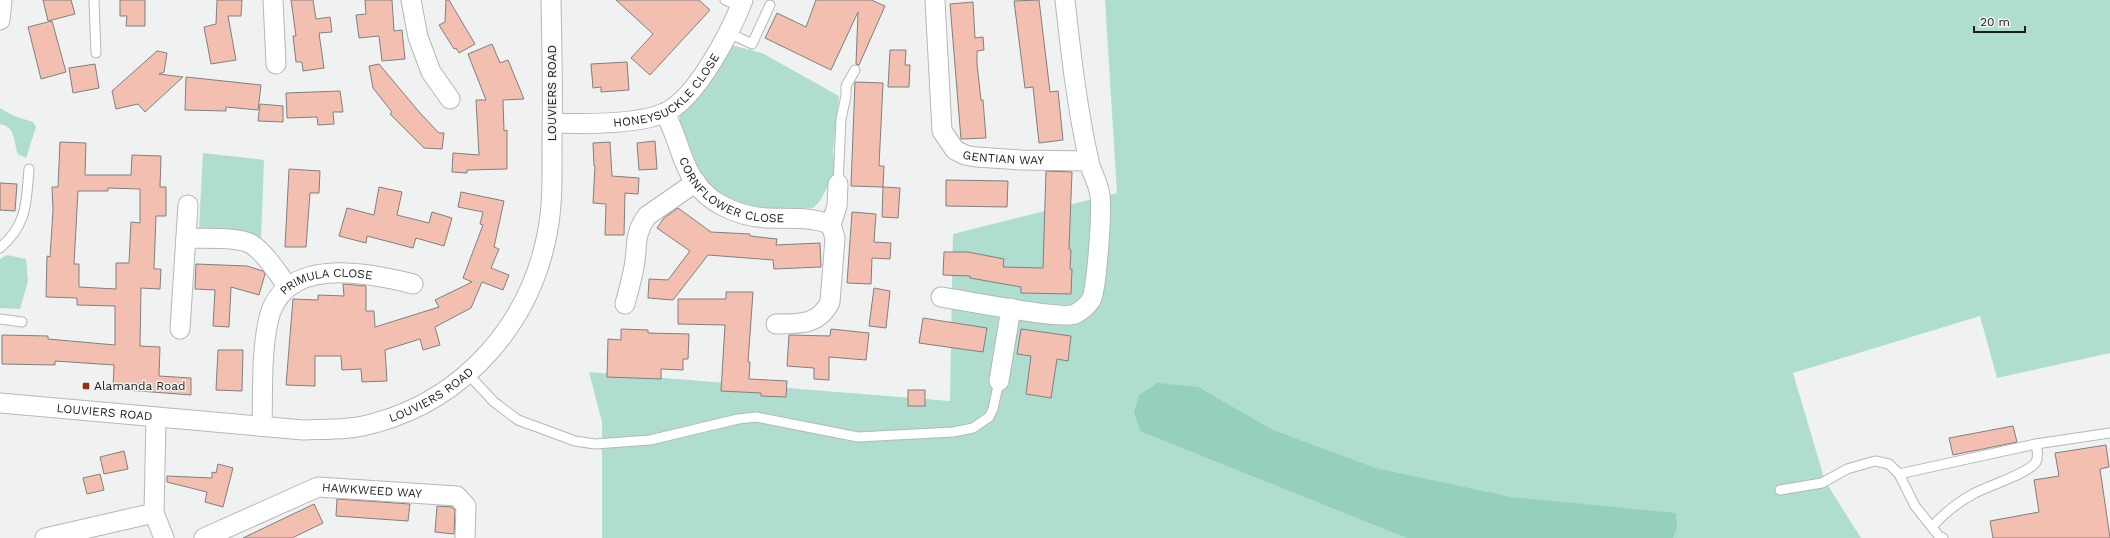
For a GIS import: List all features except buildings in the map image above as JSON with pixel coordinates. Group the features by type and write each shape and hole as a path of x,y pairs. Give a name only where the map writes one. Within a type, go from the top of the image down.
{"street":[{"path":"0,20 2,0"},
{"path":"273,0 276,64"},
{"path":"411,0 418,37 430,72 450,100"},
{"name":"LOUVIERS ROAD","path":"0,403 303,430 340,429 374,424 408,412 441,395 468,374 490,353 510,326 536,278 548,229 552,182 551,0"},
{"name":"GENTIAN WAY","path":"935,0 942,131 955,150 965,155 976,157 1021,160 1089,161"},
{"path":"941,297 1050,315 1074,315 1084,308 1092,299 1097,264 1100,197 1098,183 1089,161 1073,69 1065,0"},
{"name":"HONEYSUCKLE CLOSE","path":"552,123 642,119 665,113 676,106 692,90 712,60 727,32 736,2"},
{"name":"CORNFLOWER CLOSE","path":"665,113 688,171 713,200 732,211 756,217 815,220 831,224"},
{"path":"625,304 635,265 638,232 642,223 647,216 696,182"},
{"path":"776,324 807,323 818,318 826,311 830,302 835,238 831,224 837,206 838,184"},
{"path":"180,329 188,205"},
{"path":"186,238 237,241 251,244 260,252 288,287"},
{"name":"PRIMULA CLOSE","path":"262,426 264,362 268,322 276,301 288,287 304,278 320,274 377,275 413,284"},
{"path":"999,381 1011,308"},
{"path":"156,418 154,513 164,538"},
{"name":"HAWKWEED WAY","path":"204,538 318,487 457,496 466,506 465,538"},
{"path":"45,538 154,513"}],"lane":[{"path":"94,0 96,53"},
{"path":"727,32 752,44 770,5"},
{"path":"838,184 841,127 846,96 846,86 854,70"},
{"path":"0,248 16,232 24,215 29,169"},
{"path":"0,319 22,322"},
{"path":"468,374 494,402 518,420 575,442 595,444 650,440 738,419 756,417 858,437 953,432 973,428 989,418 993,409 999,381"},
{"path":"1899,474 2036,444 2110,433"},
{"path":"1932,527 1950,509 1974,493 1995,485 2035,463 2038,456 2036,444"},
{"path":"1780,490 1822,483 1847,469 1875,461 1889,464 1899,474 1915,506 1932,527 1944,538"}],"green space":[{"path":"1105,0 2110,0 2110,353 1997,378 1980,316 1793,373 1825,481 1861,538 602,538 602,422 589,372 950,401 953,234 1117,193"},
{"path":"731,45 762,53 839,96 833,151 835,172 820,201 813,208 782,210 758,208 718,194 694,166 680,122 680,115 713,74"},
{"path":"0,108 14,116 33,122 36,127 26,158 18,154 13,135 9,128 0,124"},
{"path":"203,153 264,160 261,241 199,229"},
{"path":"7,255 26,259 28,281 20,309 0,308 0,259"},
{"path":"1157,383 1198,387 1273,430 1375,468 1511,497 1676,513 1677,527 1673,538 1407,538 1140,431 1134,412 1139,395"}],"place":[{"name":"Alamanda Road","path":"86,386"}]}
